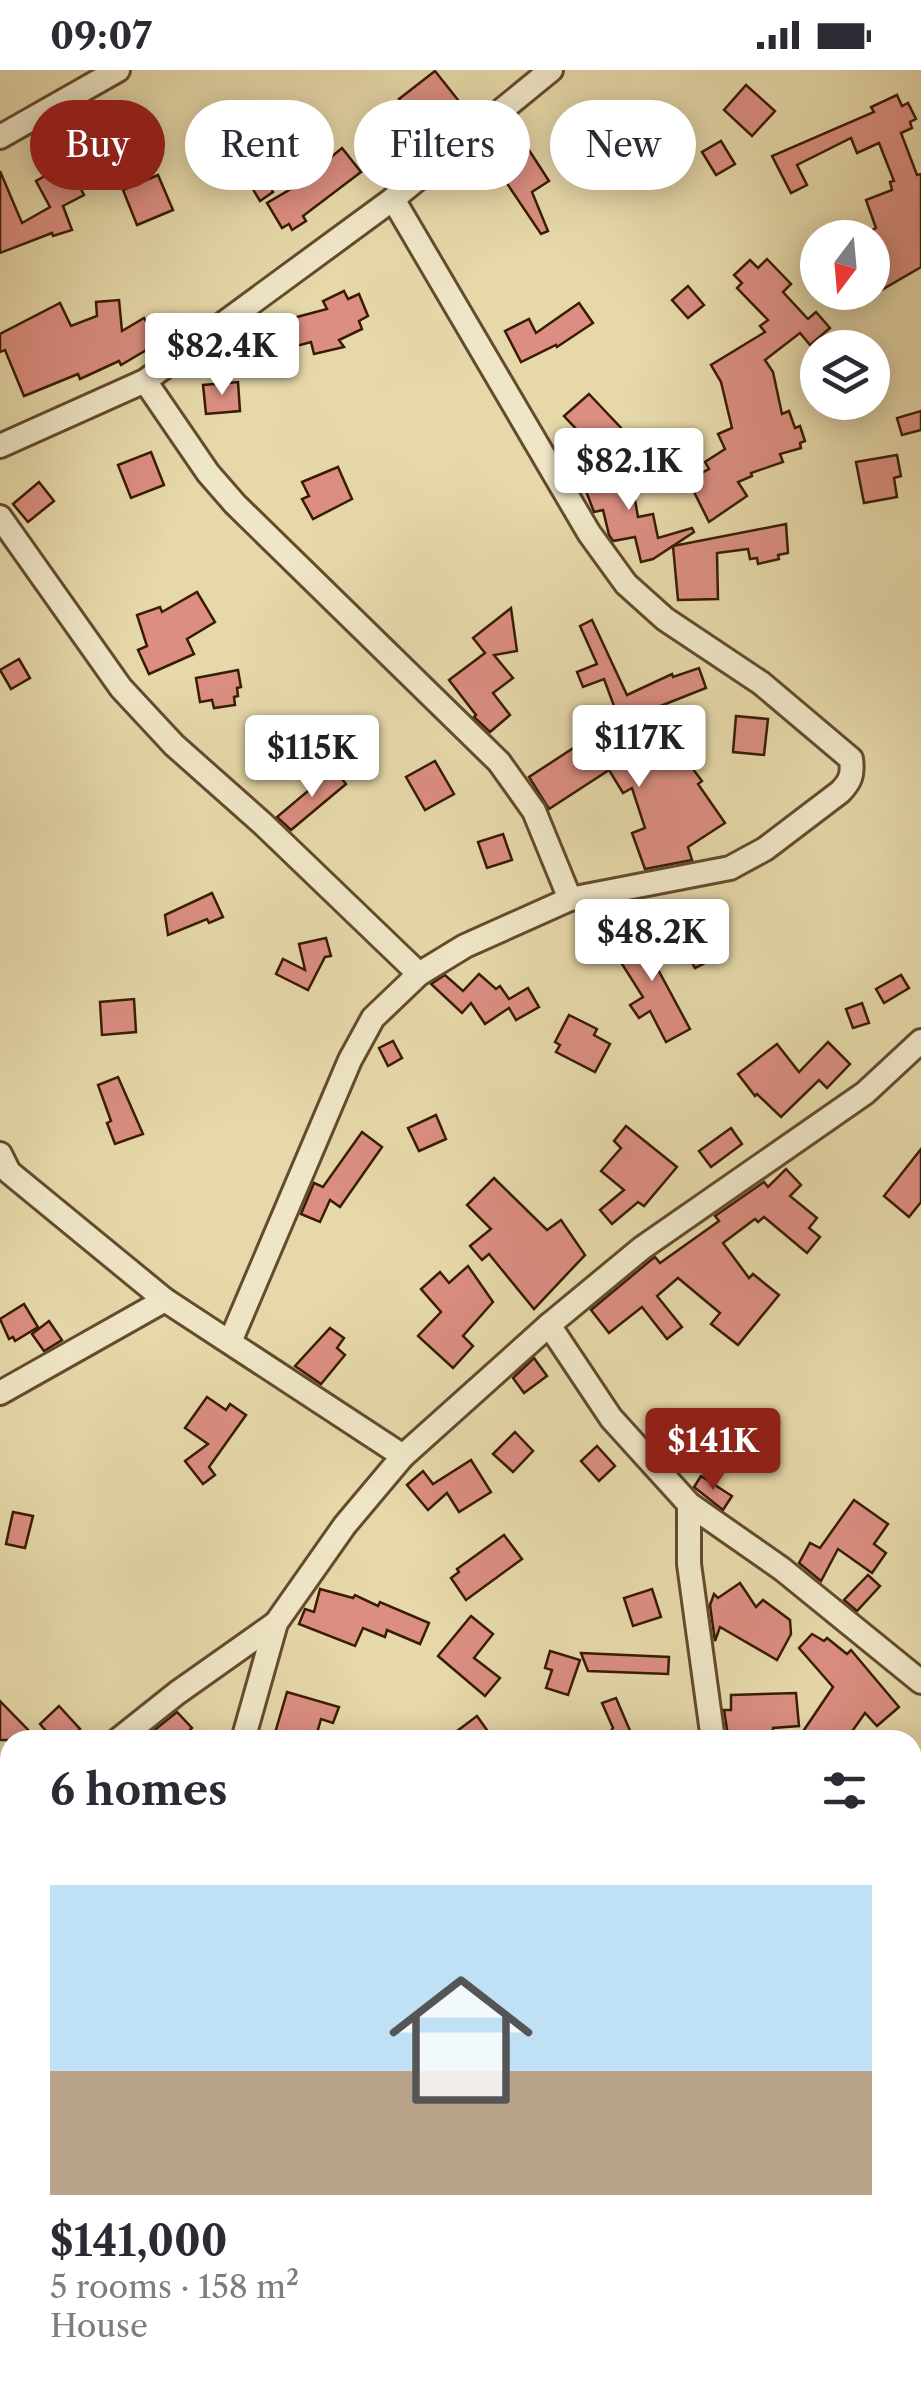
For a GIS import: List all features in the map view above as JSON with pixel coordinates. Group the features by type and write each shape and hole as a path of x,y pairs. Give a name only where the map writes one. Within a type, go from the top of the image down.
{"street":[{"path":"0,137 118,70"},
{"path":"0,446 145,381 392,199 552,70"},
{"path":"230,1342 350,1060 373,1018 419,974 465,946 570,899 730,868 764,849 850,781 851,759 762,683 665,619 626,584 589,532 392,199"},
{"path":"145,381 208,473 235,504 499,762 534,811 570,899"},
{"path":"0,517 122,688 174,744 419,974"},
{"path":"246,1730 276,1623 345,1525 403,1456 642,1248 865,1093 921,1042"},
{"path":"0,1154 9,1172 165,1300 403,1456"},
{"path":"0,1394 165,1300"},
{"path":"549,1325 611,1418 689,1504 767,1558 921,1682"},
{"path":"689,1504 689,1564 712,1730"},
{"path":"131,1730 276,1623"}],"building":[{"path":"435,71 458,100 400,100"},
{"path":"746,85 775,111 752,136 724,110"},
{"path":"897,95 902,106 908,103 916,119 910,122 912,128 901,133 917,175 921,174 921,267 890,285 890,220 873,220 866,200 892,190 890,182 894,181 879,143 857,153 851,138 797,165 807,185 791,193 772,156 874,112 871,107"},
{"path":"721,141 735,164 716,175 702,152"},
{"path":"342,148 354,163 354,177 303,216 306,221 292,230 289,224 282,228 267,203 289,190 334,190 334,155"},
{"path":"530,152 549,181 532,192 548,231 541,234 511,190 530,190"},
{"path":"0,171 22,223 50,207 41,190 82,190 84,195 63,206 72,230 53,236 52,233 0,253"},
{"path":"123,190 164,190 173,210 137,225"},
{"path":"253,190 272,190 273,192 260,201"},
{"path":"767,259 791,284 783,292 808,319 816,312 830,328 800,330 765,360 773,372 782,414 789,411 795,428 800,426 805,441 800,443 801,448 780,454 783,462 738,482 747,496 709,522 688,480 709,469 705,462 725,449 718,434 732,428 721,382 711,365 765,332 760,326 768,320 737,288 742,283 734,275 750,260 758,268"},
{"path":"688,286 704,305 688,318 672,300"},
{"path":"344,291 348,299 359,294 368,316 359,321 362,329 339,340 344,347 314,354 311,342 289,348 282,321 327,309 323,301"},
{"path":"119,300 122,331 144,318 158,343 121,365 119,361 80,379 78,374 24,396 5,350 0,352 0,334 60,303 71,326 97,316 96,302"},
{"path":"579,303 593,323 557,347 521,362 505,331 529,319 536,333"},
{"path":"238,382 240,411 206,414 203,385"},
{"path":"589,394 623,430 599,453 564,416"},
{"path":"921,411 921,430 902,435 897,418"},
{"path":"151,452 164,485 131,498 118,465"},
{"path":"897,455 901,476 894,478 897,497 864,503 856,462"},
{"path":"659,465 632,483 638,517 653,514 658,538 692,528 694,532 653,559 641,562 635,537 613,541 603,510 594,512 582,481"},
{"path":"338,467 352,499 313,519 302,499 309,496 302,482"},
{"path":"39,482 54,501 28,522 13,504"},
{"path":"786,524 788,553 758,564 757,558 750,559 748,549 717,553 718,599 678,600 673,546"},
{"path":"197,592 215,622 187,639 194,654 149,674 138,650 147,646 137,615 160,607 162,612"},
{"path":"511,608 517,651 494,655 513,678 493,693 510,715 490,732 474,717 449,680 485,653 473,638"},
{"path":"592,620 627,695 672,674 673,677 699,668 706,688 620,722 604,679 583,687 577,672 597,664 580,626"},
{"path":"19,659 30,678 11,689 0,670"},
{"path":"238,670 241,687 234,697 235,705 214,708 212,700 200,702 196,678"},
{"path":"736,716 768,719 764,755 733,752"},
{"path":"612,721 631,752 667,735 702,781 698,784 725,823 688,847 692,860 645,869 632,833 645,828 632,788 623,793 609,770 549,809 529,777 584,741 581,735"},
{"path":"435,761 454,794 425,810 406,777"},
{"path":"334,769 346,784 291,830 277,817"},
{"path":"503,834 512,860 487,868 478,842"},
{"path":"212,893 223,917 209,923 207,919 168,935 165,915"},
{"path":"646,924 666,955 654,962 690,1029 666,1042 650,1011 639,1018 630,1005 643,997 615,953 637,939 633,932"},
{"path":"326,938 331,956 325,957 308,990 276,974 283,959 305,970 299,944"},
{"path":"699,938 711,960 695,968 683,947"},
{"path":"479,974 496,989 500,986 509,999 528,988 539,1007 516,1020 509,1008 485,1024 471,1003 462,1013 431,984 445,975 463,991"},
{"path":"901,975 909,988 884,1003 876,989"},
{"path":"134,999 136,1032 102,1035 100,1002"},
{"path":"862,1003 869,1023 853,1028 846,1009"},
{"path":"569,1015 597,1029 594,1035 610,1044 595,1072 556,1052 560,1045 555,1042"},
{"path":"393,1041 402,1058 388,1066 379,1048"},
{"path":"828,1042 850,1064 827,1088 819,1080 781,1117 755,1096 738,1074 777,1044 799,1072"},
{"path":"118,1077 143,1134 115,1144 98,1085"},
{"path":"436,1115 446,1139 419,1151 408,1128"},
{"path":"626,1126 677,1167 644,1206 638,1202 612,1224 600,1210 624,1190 601,1171 621,1148 614,1141"},
{"path":"731,1128 742,1144 711,1167 699,1151"},
{"path":"362,1132 382,1147 340,1207 330,1200 320,1222 301,1214 314,1183 323,1187"},
{"path":"921,1149 921,1202 909,1217 884,1196"},
{"path":"786,1169 801,1185 790,1196 817,1218 809,1228 820,1237 807,1253 764,1217 758,1222 755,1219 723,1243 749,1278 753,1274 779,1295 738,1345 711,1324 720,1313 678,1278 657,1296 682,1327 667,1339 642,1307 609,1333 591,1310 655,1257 660,1263 719,1221 715,1216 764,1182 768,1187"},
{"path":"494,1178 547,1230 561,1220 585,1255 534,1309 489,1254 482,1260 470,1246 491,1229 467,1205"},
{"path":"468,1266 493,1302 463,1336 473,1346 453,1368 418,1336 441,1312 421,1289 440,1272 449,1283"},
{"path":"24,1304 38,1327 15,1341 13,1337 9,1339 0,1319"},
{"path":"49,1321 62,1340 44,1351 32,1334"},
{"path":"330,1328 344,1338 337,1348 345,1355 321,1384 295,1366"},
{"path":"534,1358 547,1376 524,1393 513,1378"},
{"path":"207,1397 226,1410 230,1404 246,1415 209,1467 215,1475 203,1484 185,1461 208,1444 185,1428"},
{"path":"686,1424 709,1434 674,1465 650,1439 664,1427 678,1443"},
{"path":"515,1432 533,1451 513,1472 493,1454"},
{"path":"597,1446 615,1466 599,1481 581,1461"},
{"path":"471,1460 491,1492 459,1512 447,1493 428,1510 407,1485 423,1471 433,1484"},
{"path":"701,1476 732,1496 723,1510 694,1487"},
{"path":"854,1500 888,1524 874,1544 886,1553 872,1573 838,1549 821,1581 799,1563 810,1543 820,1548"},
{"path":"13,1512 33,1516 25,1548 6,1544"},
{"path":"504,1535 522,1559 466,1600 451,1578 459,1572 457,1569"},
{"path":"868,1575 880,1586 857,1611 844,1600"},
{"path":"740,1583 756,1607 763,1600 790,1620 791,1634 777,1660 720,1627 715,1641 710,1605 714,1594 718,1598"},
{"path":"320,1589 353,1598 355,1595 378,1606 380,1602 429,1623 420,1644 387,1630 385,1637 363,1628 355,1646 299,1624 305,1609 314,1612"},
{"path":"652,1589 661,1617 633,1626 624,1598"},
{"path":"471,1616 493,1634 474,1658 500,1678 485,1696 438,1656"},
{"path":"812,1634 824,1641 827,1638 847,1654 851,1650 899,1707 877,1726 865,1713 853,1730 804,1730 833,1687 799,1648"},
{"path":"550,1651 580,1660 568,1695 546,1688 552,1670 545,1668"},
{"path":"581,1653 669,1657 668,1674 588,1671"},
{"path":"287,1692 339,1707 333,1723 321,1719 318,1730 276,1730"},
{"path":"796,1693 799,1726 727,1730 724,1710 731,1710 731,1695"},
{"path":"616,1698 630,1730 612,1730 602,1703"},
{"path":"0,1701 28,1730 0,1730"},
{"path":"59,1706 80,1729 45,1730 40,1724"},
{"path":"177,1712 192,1728 190,1730 154,1730"},
{"path":"477,1716 487,1730 458,1730"}]}
